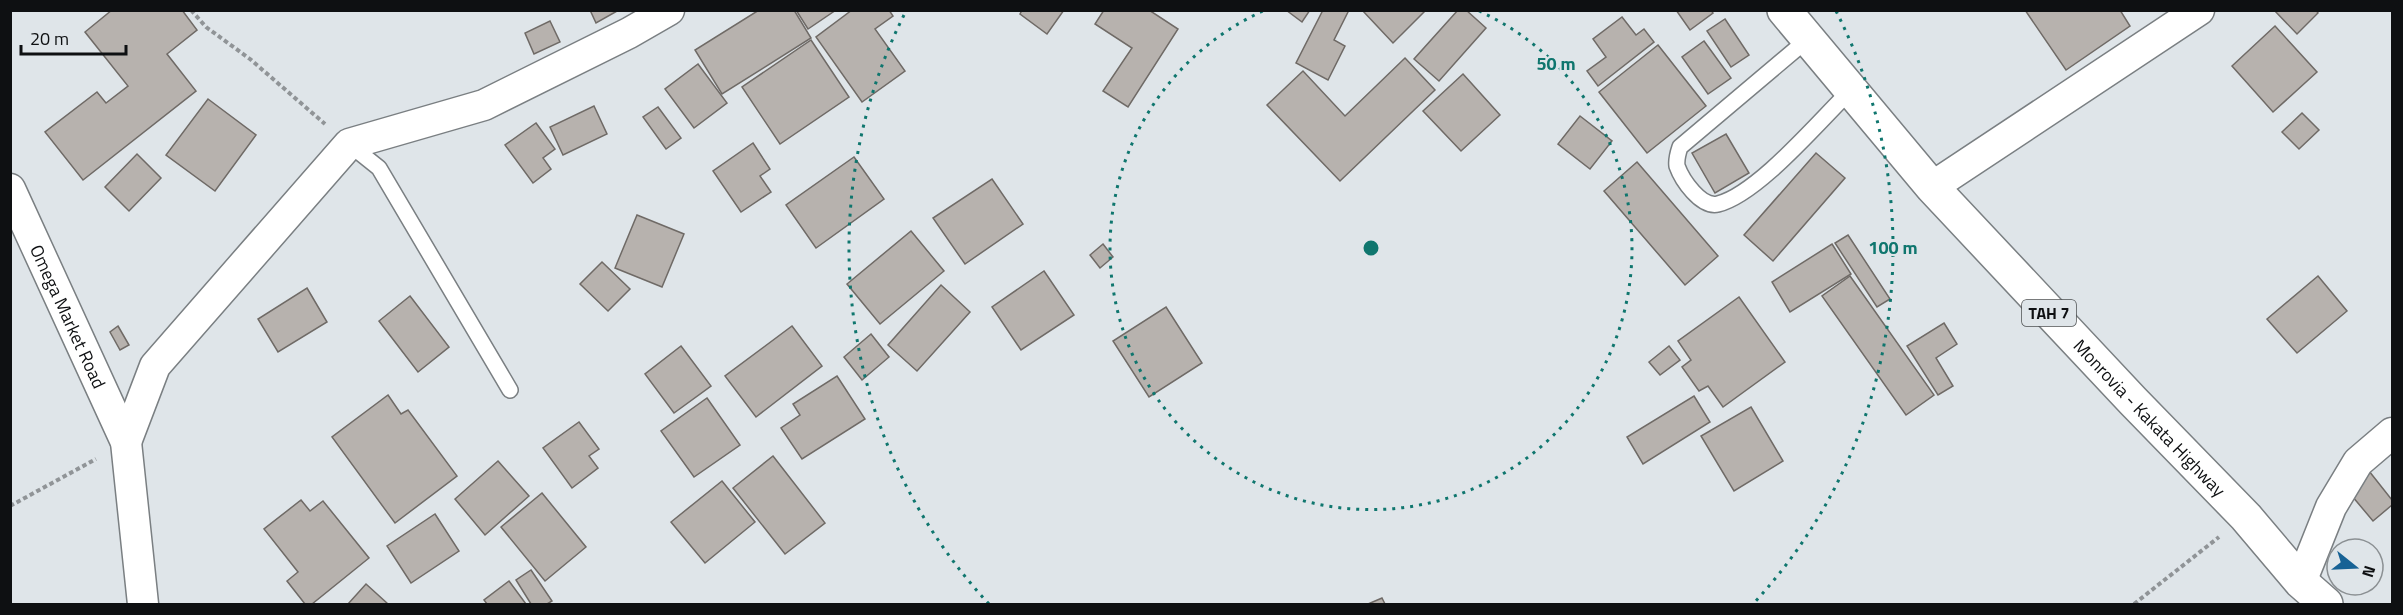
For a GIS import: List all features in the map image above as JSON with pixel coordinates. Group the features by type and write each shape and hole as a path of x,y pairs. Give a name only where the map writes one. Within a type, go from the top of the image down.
{"highway":[{"name":"Monrovia - Kakata Highway","path":"1784,10 1932,187 2133,401 2246,517 2301,582 2326,604"}],"street":[{"path":"143,604 126,442 155,366 349,144 484,105 629,33 669,10"},
{"path":"1932,187 2199,10"},
{"name":"Omega Market Road","path":"10,189 126,442"},
{"path":"2301,582 2331,507 2358,462 2392,434"}],"lane":[{"path":"1808,39 1680,147 1677,166 1699,200 1709,205 1718,204 1750,190 1851,90"},
{"path":"349,144 379,168 510,390"}],"path":[{"path":"191,10 206,27 250,59 349,144"},
{"path":"10,506 126,442"},
{"path":"2134,604 2246,517"}],"building":[{"path":"112,10 182,10 197,30 167,54 196,91 83,180 45,132 97,92 106,103 128,86 85,32"},
{"path":"590,10 619,10 596,23"},
{"path":"759,10 794,10 811,38 722,94 695,50"},
{"path":"796,10 836,10 808,29"},
{"path":"852,10 889,10 893,16 875,29 905,71 862,102 816,37"},
{"path":"1022,10 1064,10 1047,34 1020,14"},
{"path":"1104,10 1149,10 1178,29 1128,107 1103,91 1132,48 1095,24"},
{"path":"1286,10 1310,10 1302,22"},
{"path":"1323,10 1349,10 1334,40 1345,46 1328,80 1296,63"},
{"path":"1362,10 1426,10 1393,43"},
{"path":"1458,10 1466,10 1486,28 1439,81 1414,59"},
{"path":"1676,10 1711,10 1713,13 1690,30"},
{"path":"2025,10 2120,10 2130,26 2066,70"},
{"path":"2274,10 2316,10 2318,13 2297,34"},
{"path":"1622,17 1636,35 1644,29 1654,42 1598,86 1587,71 1606,57 1593,39"},
{"path":"1725,19 1749,55 1731,67 1707,31"},
{"path":"550,21 560,42 534,54 525,33"},
{"path":"2275,26 2317,72 2273,112 2232,66"},
{"path":"811,40 849,97 780,144 742,87"},
{"path":"1704,41 1731,78 1708,94 1682,57"},
{"path":"1658,45 1706,106 1647,153 1599,92"},
{"path":"1405,58 1435,90 1340,181 1267,105 1303,71 1345,116"},
{"path":"698,64 727,103 694,128 665,89"},
{"path":"1463,74 1500,115 1461,151 1423,111"},
{"path":"208,99 256,135 215,191 166,155"},
{"path":"594,106 607,134 563,155 550,127"},
{"path":"658,107 681,138 666,149 643,117"},
{"path":"2302,113 2319,130 2299,149 2282,132"},
{"path":"1580,116 1612,141 1590,169 1558,144"},
{"path":"536,123 555,149 543,158 551,169 533,183 505,145"},
{"path":"1726,134 1749,173 1715,193 1692,153"},
{"path":"753,143 770,169 760,176 771,192 741,212 713,171"},
{"path":"1816,153 1845,178 1773,261 1744,235"},
{"path":"137,154 161,178 129,211 105,187"},
{"path":"854,157 884,199 816,248 786,205"},
{"path":"1637,162 1718,256 1685,285 1604,191"},
{"path":"992,179 1023,224 965,264 933,218"},
{"path":"637,215 684,234 662,287 615,268"},
{"path":"911,231 944,271 880,324 847,284"},
{"path":"1848,235 1890,299 1877,307 1835,243"},
{"path":"1103,244 1113,257 1100,268 1090,255"},
{"path":"1832,244 1851,274 1790,312 1772,282"},
{"path":"602,262 630,289 608,311 580,284"},
{"path":"1044,271 1074,315 1021,350 992,307"},
{"path":"1850,276 1934,395 1906,415 1822,296"},
{"path":"2318,276 2347,311 2297,353 2267,319"},
{"path":"941,285 970,312 917,371 888,345"},
{"path":"307,288 327,322 278,352 258,319"},
{"path":"410,296 449,347 418,372 379,321"},
{"path":"1739,297 1785,362 1723,407 1708,386 1699,391 1682,367 1691,360 1678,341"},
{"path":"1166,307 1202,363 1149,397 1113,341"},
{"path":"1944,323 1957,344 1936,358 1953,386 1938,395 1907,346"},
{"path":"118,326 129,345 120,350 110,332"},
{"path":"792,326 822,366 756,417 725,376"},
{"path":"871,334 889,357 862,380 844,357"},
{"path":"681,346 711,386 674,413 645,374"},
{"path":"1669,346 1680,360 1660,375 1649,362"},
{"path":"837,376 865,419 802,459 781,428 800,415 793,404"},
{"path":"388,395 401,414 408,410 457,476 395,523 332,437"},
{"path":"1694,396 1710,422 1643,464 1627,437"},
{"path":"707,398 740,445 694,477 661,431"},
{"path":"1751,407 1783,461 1734,491 1701,436"},
{"path":"579,422 599,449 589,456 598,468 572,488 543,448"},
{"path":"773,456 825,523 785,554 733,488"},
{"path":"498,461 529,496 485,535 455,499"},
{"path":"2369,471 2392,500 2392,505 2373,521 2347,490"},
{"path":"722,481 755,522 705,563 671,522"},
{"path":"542,493 586,547 545,581 501,527"},
{"path":"301,500 310,511 323,501 369,558 312,604 305,604 287,581 298,572 264,529"},
{"path":"435,514 459,551 411,583 387,546"},
{"path":"531,570 552,601 547,604 531,604 516,580"},
{"path":"509,581 526,604 487,604 484,600"},
{"path":"366,584 388,604 348,604"},
{"path":"1382,598 1385,604 1368,604"}]}
